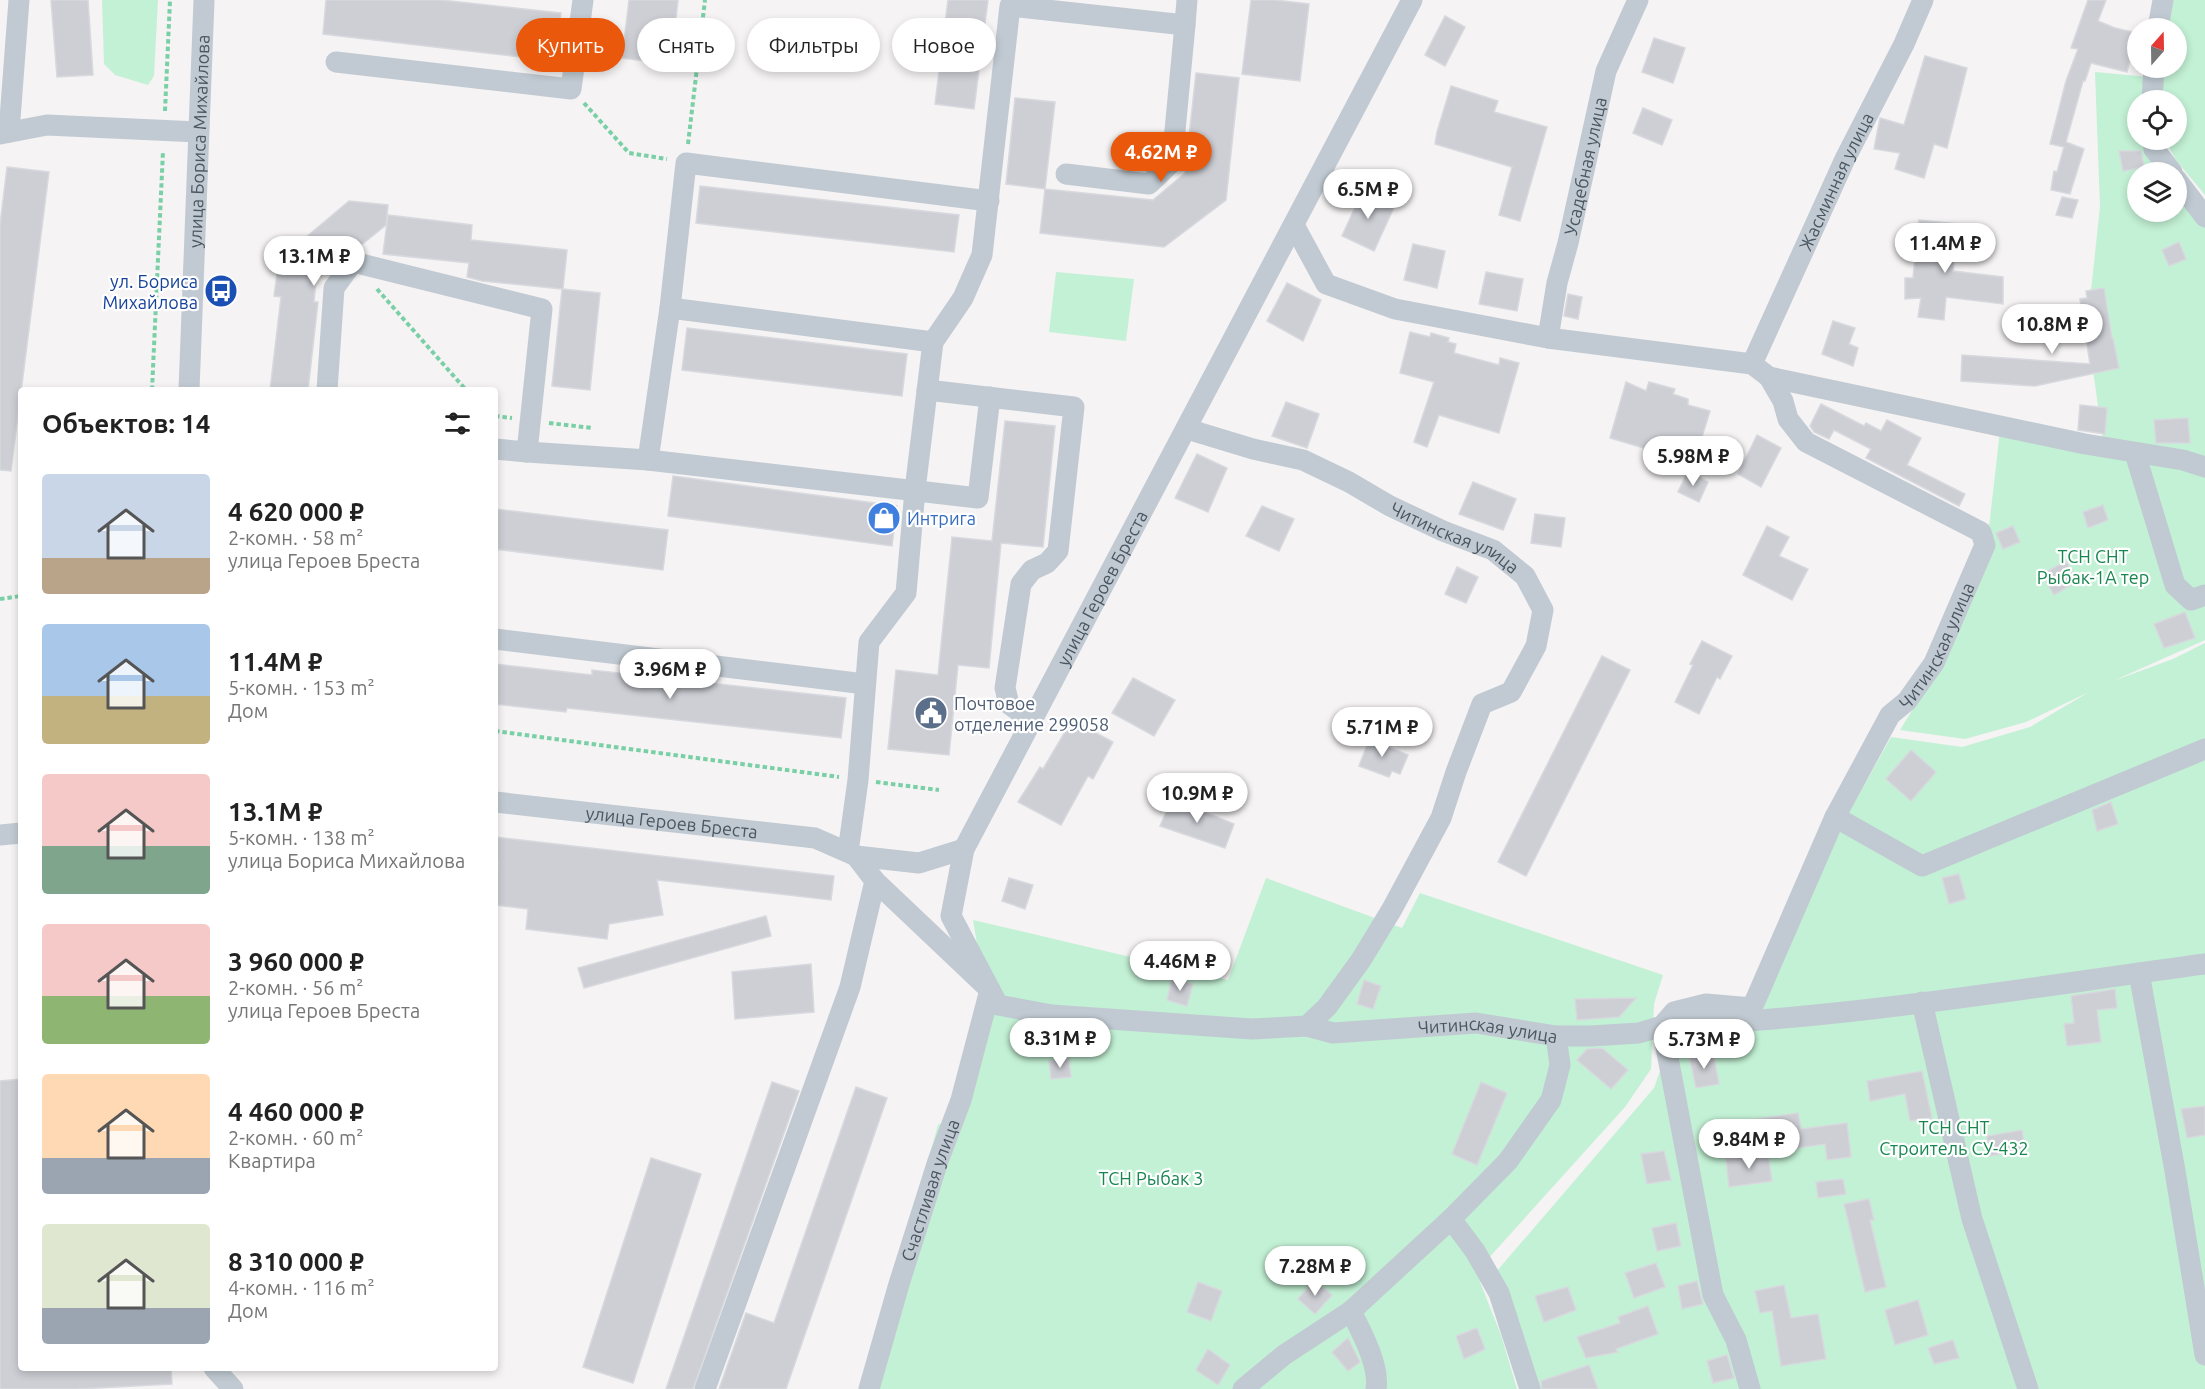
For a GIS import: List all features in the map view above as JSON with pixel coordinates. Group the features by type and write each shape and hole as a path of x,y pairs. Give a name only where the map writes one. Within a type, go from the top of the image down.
{"street":[{"path":"20,0 4,133 47,126 198,132"},
{"name":"улица Бориса Михайлова","path":"189,387 204,0"},
{"path":"336,62 571,89 583,0"},
{"path":"1065,174 1149,184 1172,162 1187,0"},
{"name":"улица Героев Бреста","path":"498,802 814,838 852,854 919,863 964,849 1413,0"},
{"name":"Усадебная улица","path":"1548,338 1557,283 1606,71 1638,0"},
{"name":"Жасминная улица","path":"1761,370 1845,159 1904,44 1923,0"},
{"path":"2160,18 2163,0"},
{"path":"990,990 875,881 852,854 869,642 906,593 915,490 933,342 963,298 982,255 1010,6 1185,25"},
{"path":"2155,150 2164,162"},
{"path":"648,459 670,308 686,162 988,201"},
{"path":"2187,193 2205,217"},
{"path":"1294,225 1326,284 1395,309 1548,338 1761,370 2135,453 2183,460 2205,467"},
{"path":"327,387 334,288 353,262 542,309 527,452"},
{"path":"670,308 933,342"},
{"name":"Читинская улица","path":"1306,1026 1333,1033 1476,1023 1556,1036 1639,1033 1662,1026 1674,1012 1706,1004 1752,1008 1835,817 1890,715 1907,701 1934,663 1985,545 1981,532 1938,512 1806,442 1788,419 1783,401 1761,370"},
{"path":"927,390 1074,407 1058,551 1047,563 1032,570 1022,584 1005,688 1009,704 1031,720"},
{"path":"498,448 648,459 978,498 990,397"},
{"name":"Читинская улица","path":"1187,429 1253,449 1303,460 1349,482 1390,506 1443,531 1493,550 1525,576 1543,610 1536,646 1511,692 1482,704 1441,818 1392,909 1361,960 1327,1007 1306,1026"},
{"path":"2135,453 2175,585 2191,600 2205,595"},
{"path":"2183,460 2205,456"},
{"path":"498,639 865,684"},
{"path":"1835,817 1922,866 2205,749"},
{"path":"0,835 18,833"},
{"path":"964,849 951,916 998,1005 1052,1015 1252,1029 1306,1026"},
{"path":"705,1389 850,987 875,881"},
{"path":"1750,1389 1736,1340 1713,1295 1662,1026 1722,1024 1922,1002 2205,964"},
{"path":"2139,973 2205,1354"},
{"name":"Счастливая улица","path":"869,1389 927,1195 961,1100 990,990"},
{"path":"1922,1002 1972,1219 2028,1389"},
{"path":"1243,1389 1284,1355 1351,1311 1451,1219 1508,1161 1551,1100 1560,1065 1556,1036"},
{"path":"1451,1219 1475,1251 1499,1293 1530,1389"},
{"path":"1351,1311 1365,1339 1377,1381 1376,1389"},
{"path":"217,1371 233,1389"}],"path":[{"path":"152,387 170,0"},
{"path":"571,89 628,153 686,162 705,0"},
{"path":"375,287 463,387"},
{"path":"0,599 18,596"},
{"path":"498,731 939,790"}],"green space":[{"path":"102,0 158,0 154,76 148,85 115,75 104,64"},
{"path":"2172,0 2205,0 2205,195 2187,173 2187,162 2178,162 2170,150 2187,150 2187,90 2162,90 2162,78 2187,78 2187,18 2168,18"},
{"name":"ТСН СНТ Строитель СУ-432","path":"2095,72 2127,75 2127,78 2149,78 2151,90 2127,90 2127,150 2166,150 2174,162 2127,162 2127,222 2187,222 2187,181 2205,208 2205,640 2113,681 2173,659 2205,643 2205,1389 1537,1389 1496,1272 1654,1088 1679,1018 1747,996 1891,737 1962,747 2030,727 2089,692 2026,722 1965,739 1900,730 1916,704 1989,527 2001,422 2103,441 2087,328 2100,207"},
{"path":"1056,272 1134,279 1126,341 1049,332"},
{"name":"ТСН Рыбак 3","path":"1266,878 1402,928 1420,893 1663,975 1654,1004 1651,1069 1625,1107 1476,1272 1501,1335 1517,1389 863,1389 938,1125 948,1120 989,1014 973,920 1228,980"}],"building":[{"path":"51,0 88,0 93,75 57,77"},
{"path":"326,0 441,0 561,13 560,18 516,18 516,56 323,34"},
{"path":"629,0 678,0 676,18 637,18 637,60 625,58"},
{"path":"948,0 988,0 986,18 946,18"},
{"path":"1251,0 1309,4 1300,81 1242,74"},
{"path":"2088,0 2106,0 2098,21 2127,31 2127,72 2091,63 2085,81 2083,81 2066,142 2084,149 2070,194 2051,190 2054,171 2057,172 2064,147 2050,144 2066,81 2078,49 2071,48"},
{"path":"1445,16 1465,27 1445,66 1425,55"},
{"path":"1654,38 1685,48 1673,83 1642,72"},
{"path":"1925,56 1967,68 1947,148 1934,144 1924,178 1895,169 1900,153 1874,149 1880,118 1904,125"},
{"path":"939,72 979,72 974,109 935,104"},
{"path":"1196,73 1239,78 1226,200 1164,247 1040,233 1045,189 1153,200 1185,173"},
{"path":"1451,86 1498,101 1494,112 1547,127 1520,221 1499,215 1512,167 1435,144"},
{"path":"1015,98 1055,102 1045,189 1006,184"},
{"path":"1643,108 1672,120 1662,145 1633,133"},
{"path":"2119,151 2141,151 2143,162 2127,162 2127,170 2123,171"},
{"path":"7,167 49,172 22,387 18,387 18,416 11,471 0,470 0,225"},
{"path":"700,186 959,215 954,252 696,223"},
{"path":"1363,190 1395,205 1374,251 1342,236"},
{"path":"2062,197 2078,200 2072,218 2056,215"},
{"path":"349,201 388,205 386,225 355,250 348,250 316,279 314,302 318,302 308,387 270,387 281,297 274,296 279,260"},
{"path":"388,215 472,225 471,240 567,250 563,289 600,293 590,390 552,386 562,289 482,281 467,277 469,263 383,254"},
{"path":"1919,220 1957,224 1953,271 2003,277 2003,304 1946,297 1944,320 1918,317 1921,298 1905,299 1905,278 1913,278"},
{"path":"2179,242 2186,259 2169,266 2162,250"},
{"path":"1413,244 1445,251 1437,288 1404,280"},
{"path":"1486,272 1523,279 1517,311 1479,304"},
{"path":"1287,283 1321,300 1303,341 1267,321"},
{"path":"2104,288 2119,368 2035,386 1961,381 1962,355 2090,364 2080,299 2087,298 2086,291"},
{"path":"1568,294 1582,297 1578,319 1564,316"},
{"path":"1833,321 1855,328 1849,344 1858,348 1853,366 1822,354"},
{"path":"687,328 907,354 902,396 682,370"},
{"path":"1410,332 1430,337 1431,333 1449,338 1448,342 1456,344 1454,353 1499,365 1500,358 1519,363 1499,433 1439,415 1427,447 1414,442 1434,382 1400,373"},
{"path":"1626,382 1646,391 1649,382 1675,389 1673,394 1688,399 1688,405 1710,411 1694,463 1610,438"},
{"path":"1286,402 1319,414 1307,448 1272,436"},
{"path":"1821,404 1864,426 1866,423 1881,431 1887,420 1921,438 1907,465 1965,494 1959,506 1866,458 1871,449 1834,430 1829,439 1814,432 1810,426"},
{"path":"2080,405 2107,408 2105,434 2078,430"},
{"path":"2188,418 2190,443 2156,443 2154,420"},
{"path":"1005,421 1055,426 1043,547 1001,543 989,668 958,665 949,755 888,749 896,670 938,675 952,537 992,541"},
{"path":"1757,435 1781,448 1761,487 1738,474"},
{"path":"1197,454 1227,468 1208,512 1175,498"},
{"path":"1688,471 1708,482 1699,502 1678,492"},
{"path":"673,476 897,506 892,546 668,516"},
{"path":"1473,482 1516,499 1503,530 1459,514"},
{"path":"2103,505 2108,520 2088,528 2083,512"},
{"path":"1262,506 1294,519 1279,551 1246,536"},
{"path":"498,509 668,530 663,570 498,549"},
{"path":"1535,514 1565,518 1561,547 1531,543"},
{"path":"1767,526 1789,537 1779,556 1808,569 1792,600 1743,575"},
{"path":"2013,526 2020,542 2003,549 1996,533"},
{"path":"2066,561 2078,581 2054,595 2042,574"},
{"path":"1457,567 1478,577 1466,603 1445,594"},
{"path":"2185,612 2195,638 2164,648 2154,624"},
{"path":"1702,641 1732,656 1720,679 1717,677 1699,714 1675,702"},
{"path":"1602,656 1630,670 1526,876 1498,862"},
{"path":"498,664 592,675 592,670 846,698 841,738 567,708 566,712 498,704"},
{"path":"1133,678 1175,700 1154,736 1112,713"},
{"path":"1072,720 1113,742 1093,779 1088,776 1061,825 1018,802 1040,767 1043,769"},
{"path":"1371,735 1391,742 1388,747 1408,755 1400,774 1392,771 1389,777 1359,766"},
{"path":"1911,750 1936,772 1911,801 1886,779"},
{"path":"1172,799 1234,824 1225,848 1160,826"},
{"path":"2111,802 2118,824 2097,831 2092,810"},
{"path":"498,837 834,876 831,900 657,880 663,915 609,924 607,939 526,929 528,909 498,905"},
{"path":"1959,874 1966,899 1949,904 1942,878"},
{"path":"1009,878 1033,885 1025,909 1002,901"},
{"path":"766,916 771,936 584,988 578,968"},
{"path":"811,964 814,1012 735,1019 732,972"},
{"path":"1172,978 1193,984 1187,1006 1167,1000"},
{"path":"1364,980 1381,986 1373,1009 1357,1004"},
{"path":"2115,989 2117,1008 2097,1010 2101,1042 2067,1046 2064,1024 2074,1023 2071,996"},
{"path":"1636,998 1619,1017 1577,1020 1575,999"},
{"path":"1602,1048 1628,1070 1611,1089 1577,1060 1587,1049"},
{"path":"1713,1051 1719,1084 1696,1088 1689,1056"},
{"path":"1069,1059 1071,1077 1051,1079 1049,1061"},
{"path":"1922,1071 1932,1118 1910,1121 1905,1094 1870,1101 1867,1081"},
{"path":"18,1079 18,1371 171,1371 172,1384 78,1389 0,1389 0,1081"},
{"path":"772,1082 799,1091 693,1389 666,1389"},
{"path":"1481,1082 1507,1093 1477,1165 1452,1154"},
{"path":"856,1087 887,1098 786,1389 719,1389 746,1313 774,1323"},
{"path":"2205,1106 2205,1135 2187,1138 2181,1109"},
{"path":"1798,1113 1801,1129 1847,1123 1851,1157 1827,1160 1825,1144 1756,1154 1751,1120"},
{"path":"2022,1130 2025,1149 1990,1156 1987,1136"},
{"path":"1664,1151 1671,1180 1647,1184 1641,1154"},
{"path":"1768,1154 1772,1181 1729,1187 1726,1159"},
{"path":"651,1158 701,1174 633,1383 583,1367"},
{"path":"1843,1179 1846,1194 1818,1198 1816,1182"},
{"path":"1869,1199 1874,1220 1870,1220 1886,1287 1865,1292 1844,1204"},
{"path":"1676,1223 1681,1246 1657,1251 1652,1228"},
{"path":"1656,1263 1665,1287 1634,1298 1625,1273"},
{"path":"1314,1280 1332,1295 1315,1314 1298,1299"},
{"path":"1697,1281 1703,1304 1682,1309 1678,1286"},
{"path":"1198,1282 1222,1291 1211,1321 1187,1312"},
{"path":"1784,1285 1791,1318 1818,1314 1826,1359 1781,1366 1772,1311 1760,1313 1755,1291"},
{"path":"1568,1287 1576,1310 1544,1322 1535,1296"},
{"path":"1918,1300 1928,1335 1895,1345 1885,1310"},
{"path":"1648,1306 1658,1334 1616,1349 1618,1352 1586,1358 1577,1337 1620,1323 1618,1317"},
{"path":"1477,1328 1485,1349 1464,1359 1456,1336"},
{"path":"1348,1338 1360,1362 1348,1371 1332,1352"},
{"path":"1953,1340 1959,1358 1934,1364 1928,1348"},
{"path":"1208,1349 1230,1365 1218,1385 1196,1370"},
{"path":"1727,1355 1734,1378 1713,1383 1707,1361"},
{"path":"1589,1365 1598,1389 1542,1389 1541,1381"}],"place":[{"name":"ул. Бориса Михайлова","path":"221,291"},
{"name":"Интрига","path":"884,518"},
{"name":"Почтовое отделение 299058","path":"931,713"}],"park label":[{"name":"ТСН СНТ Рыбак-1А тер","path":"2093,566"}]}
